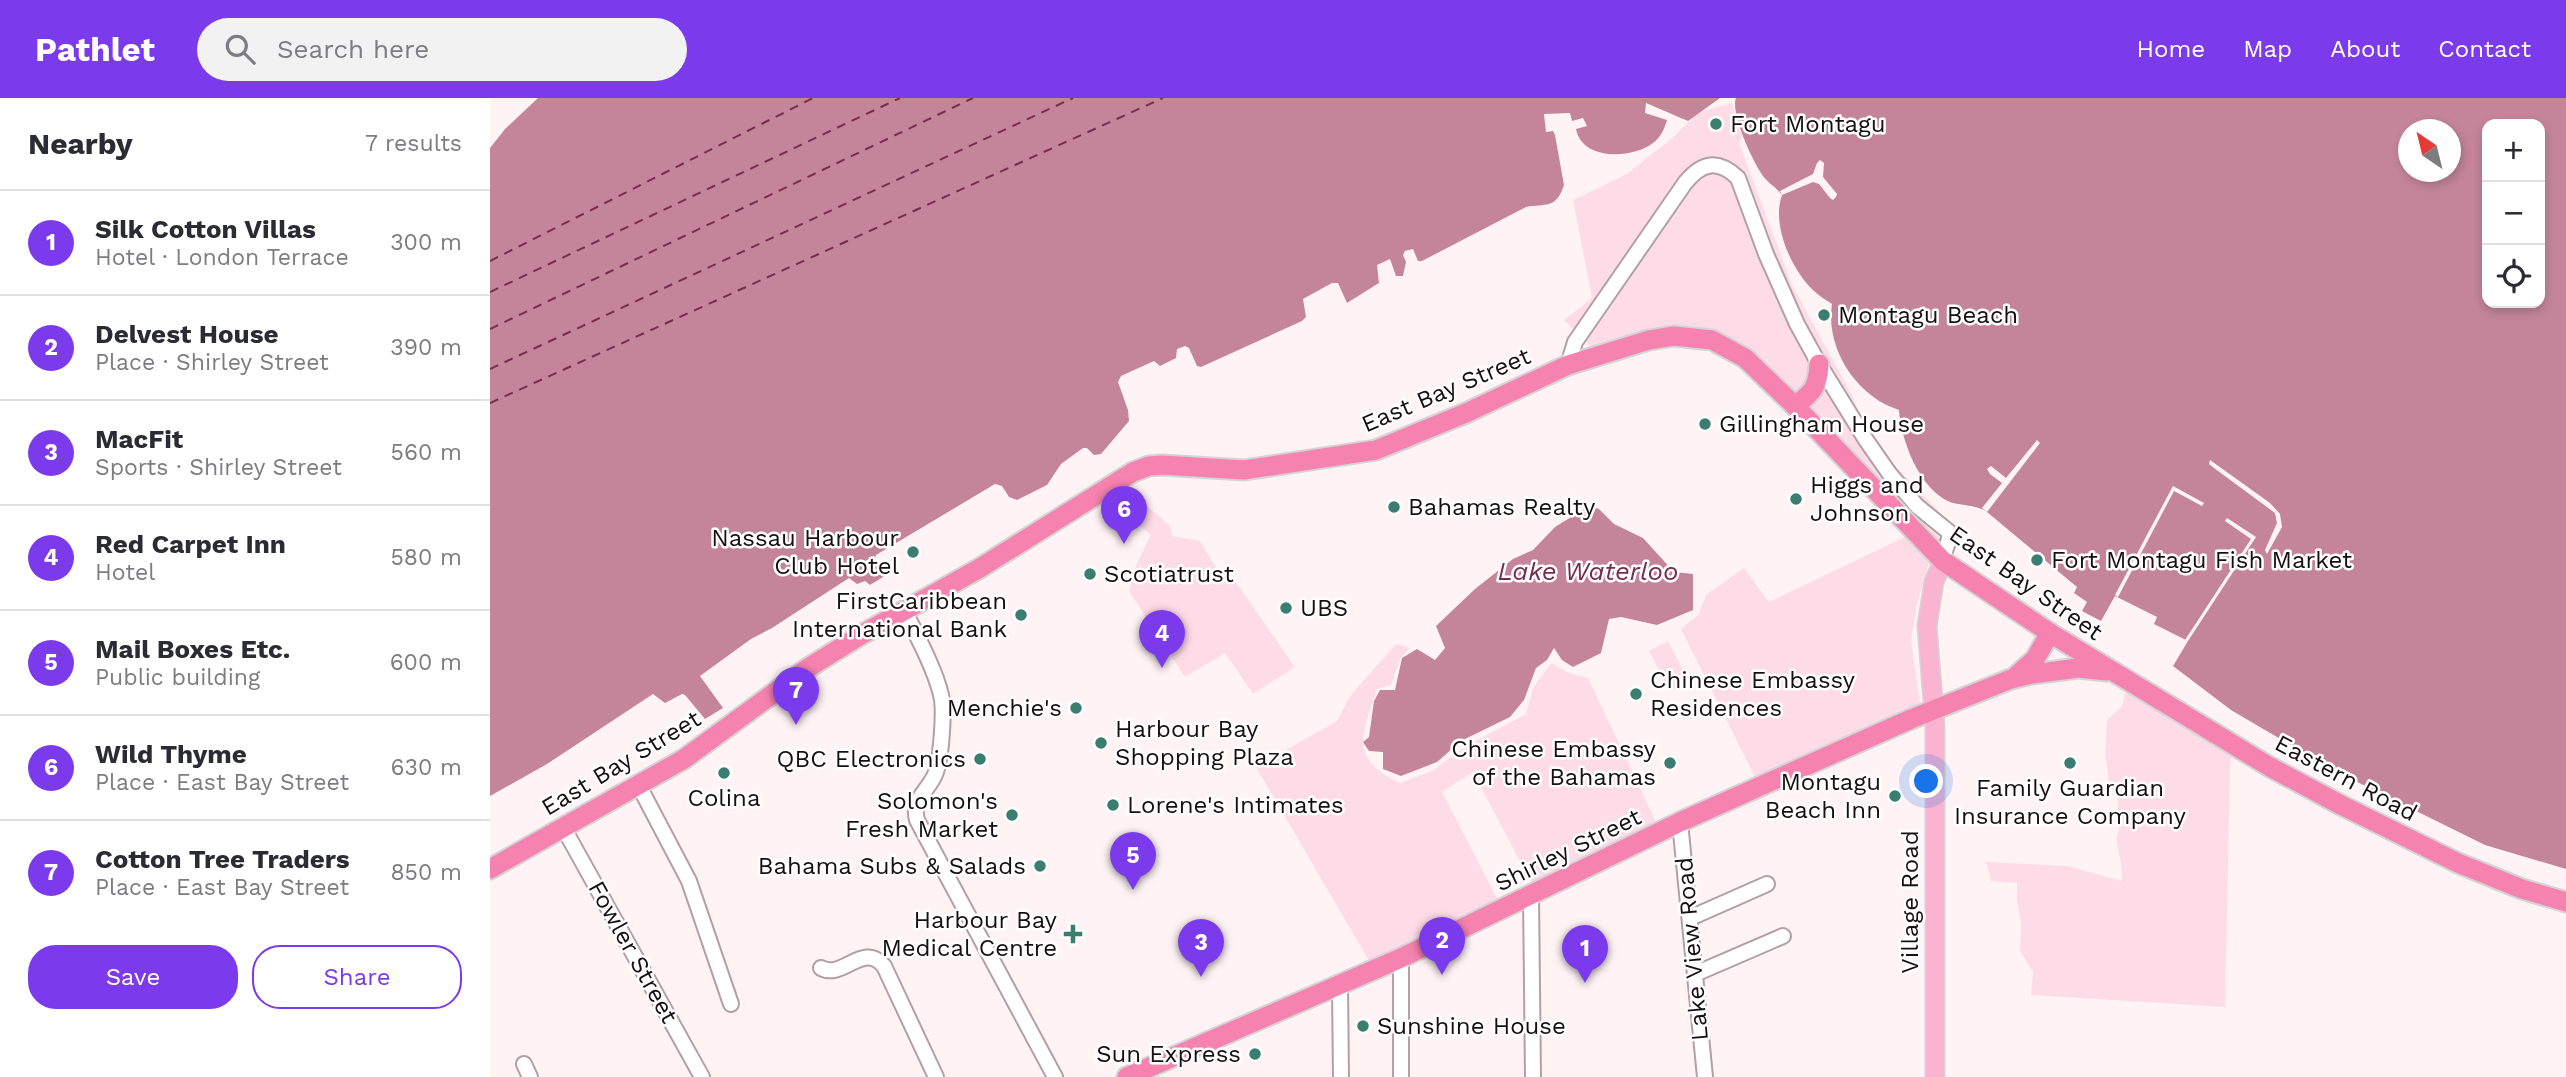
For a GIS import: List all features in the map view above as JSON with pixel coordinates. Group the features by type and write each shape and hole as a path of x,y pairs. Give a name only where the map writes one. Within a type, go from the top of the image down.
{"highway":[{"name":"East Bay Street","path":"490,869 684,759 807,668 980,568 1113,483 1149,466 1162,464 1235,471 1376,450 1466,413 1568,365 1649,340 1692,336 1720,344 1745,358 1796,405 1943,561 2050,633 2115,672"},
{"path":"1796,405 1808,396 1818,382 1819,364"},
{"path":"2011,679 2035,659 2050,633"},
{"name":"Shirley Street","path":"1128,1077 1151,1072 1401,958 1680,822 2011,679 2078,668 2115,672"},
{"name":"Eastern Road","path":"2115,672 2270,767 2381,825 2458,863 2522,889 2566,902"}],"main road":[{"name":"Village Road","path":"1940,1077 1934,711 1927,626 1934,582 1943,561"}],"street":[{"path":"1568,365 1575,342 1694,172 1706,166 1718,165 1730,170 1738,178 1766,254 1797,324 1819,364 1889,473 1917,506 1949,532 1950,539 1943,552 1943,561"},
{"path":"904,610 942,696 937,769 933,780 916,803 917,820 1055,1077"},
{"path":"638,784 689,881 731,1004"},
{"name":"Lake View Road","path":"1680,822 1705,1077"},
{"name":"Fowler Street","path":"563,827 702,1077"},
{"path":"1690,918 1767,884"},
{"path":"1531,895 1533,1077"},
{"path":"1695,974 1783,936"},
{"path":"821,968 832,971 870,957 878,959 884,966 936,1077"},
{"path":"1401,958 1401,1077"},
{"path":"1340,986 1341,1077"}],"shaded area":[{"name":"Fort Montagu","path":"1732,103 1742,138 1739,143 1792,285 1853,397 1867,436 1961,535 1936,546 1795,396 1700,330 1595,351 1564,320 1592,298 1573,200 1627,174 1671,139 1699,112"},
{"path":"1141,501 1169,525 1173,536 1200,541 1224,581 1230,577 1240,588 1295,667 1253,694 1225,653 1185,677 1129,591 1137,563 1151,535 1134,521"},
{"path":"1909,535 1924,551 1929,563 1917,604 1911,641 1920,703 1756,779 1681,629 1699,614 1706,595 1744,568 1769,602"},
{"path":"1668,641 1689,682 1670,691 1649,651"},
{"path":"1396,644 1410,648 1400,659 1391,685 1377,689 1364,732 1366,754 1383,774 1400,783 1432,771 1466,746 1526,714 1533,688 1551,663 1569,673 1588,678 1657,824 1533,886 1473,772 1442,792 1499,902 1369,961 1256,767 1337,721 1350,696"},
{"path":"2127,686 2232,751 2225,1007 2031,995 2033,972 2020,951 2021,923 2017,883 1991,881 1986,862 2067,866 2122,881 2116,839 2119,831 2117,789 2110,789 2105,753 2107,720 2122,706"}],"water":[{"path":"538,98 1720,98 1688,121 1646,103 1645,113 1667,120 1663,130 1656,141 1644,148 1621,154 1597,152 1588,147 1580,139 1576,129 1587,126 1583,118 1572,121 1570,113 1544,114 1546,132 1553,131 1555,135 1564,185 1553,202 1526,207 1422,261 1418,261 1413,249 1405,251 1403,276 1396,276 1390,259 1377,265 1379,283 1347,303 1338,283 1332,283 1303,299 1306,317 1302,321 1201,367 1197,366 1189,348 1185,346 1177,349 1176,358 1160,366 1154,361 1121,376 1118,382 1129,421 1101,454 1094,455 1087,448 1083,448 1061,464 1047,485 1017,500 1009,497 1002,486 995,484 876,555 875,558 884,573 883,577 870,585 865,581 857,584 849,578 751,639 700,676 723,708 705,719 685,695 665,703 653,694 547,764 490,796 490,148 505,129"},
{"path":"1736,98 2566,98 2566,869 2485,845 2333,770 2231,710 2173,666 2188,641 2154,624 2157,617 2115,596 2101,621 2082,611 2087,602 2074,593 2077,587 1987,512 1950,502 1939,496 1929,486 1914,462 1903,435 1899,410 1884,404 1857,383 1839,354 1831,321 1832,304 1816,293 1791,260 1779,220 1782,195 1765,179 1759,169 1736,115"},
{"name":"Lake Waterloo","path":"1589,506 1599,509 1614,524 1643,538 1674,572 1693,574 1693,610 1657,625 1621,617 1609,619 1601,653 1573,667 1562,660 1554,648 1547,660 1536,668 1524,700 1510,717 1461,741 1437,762 1401,776 1383,769 1383,752 1369,751 1363,742 1369,737 1374,701 1380,690 1395,690 1402,658 1417,649 1435,660 1445,648 1436,626 1475,589 1513,559 1533,550 1555,527"}],"pier":[{"path":"1820,160 1824,163 1823,177 1837,194 1833,200 1819,184 1813,182 1782,195 1780,191 1813,174"},
{"path":"2037,440 2040,443 1987,512 1982,508 2002,483 1987,469 1991,466 2006,478"},
{"path":"2210,460 2270,503 2280,514 2282,527 2267,554 2265,550 2277,523 2275,513 2209,464"},
{"path":"2173,486 2204,503 2202,506 2174,491 2118,597 2115,595"},
{"path":"2227,518 2256,537 2188,641 2185,640 2251,539 2225,521"}],"ferry route":[{"path":"490,261 813,98"},
{"path":"490,292 900,98"},
{"path":"490,329 973,98"},
{"path":"490,369 1073,98"},
{"path":"490,403 1163,98"}],"place":[{"name":"Fort Montagu","path":"1716,124"},
{"name":"Montagu Beach","path":"1824,315"},
{"name":"Gillingham House","path":"1705,424"},
{"name":"Higgs and Johnson","path":"1796,499"},
{"name":"Bahamas Realty","path":"1394,507"},
{"name":"Wild Thyme","path":"1124,544"},
{"name":"Nassau Harbour Club Hotel","path":"913,552"},
{"name":"Fort Montagu Fish Market","path":"2037,560"},
{"name":"Scotiatrust","path":"1090,574"},
{"name":"UBS","path":"1286,608"},
{"name":"FirstCaribbean International Bank","path":"1021,615"},
{"name":"Red Carpet Inn","path":"1162,668"},
{"name":"Chinese Embassy Residences","path":"1636,694"},
{"name":"Menchie's","path":"1076,708"},
{"name":"Cotton Tree Traders","path":"796,725"},
{"name":"Harbour Bay Shopping Plaza","path":"1101,743"},
{"name":"QBC Electronics","path":"980,759"},
{"name":"Chinese Embassy of the Bahamas","path":"1670,763"},
{"name":"Family Guardian Insurance Company","path":"2070,763"},
{"name":"Colina","path":"724,773"},
{"name":"Montagu Beach Inn","path":"1895,796"},
{"name":"Lorene's Intimates","path":"1113,805"},
{"name":"Solomon's Fresh Market","path":"1012,815"},
{"name":"Bahama Subs & Salads","path":"1040,866"},
{"name":"Mail Boxes Etc.","path":"1133,890"},
{"name":"Harbour Bay Medical Centre","path":"1073,934"},
{"name":"Delvest House","path":"1442,975"},
{"name":"MacFit","path":"1201,977"},
{"name":"Silk Cotton Villas","path":"1585,983"},
{"name":"Sunshine House","path":"1363,1026"},
{"name":"Sun Express","path":"1255,1054"}]}
